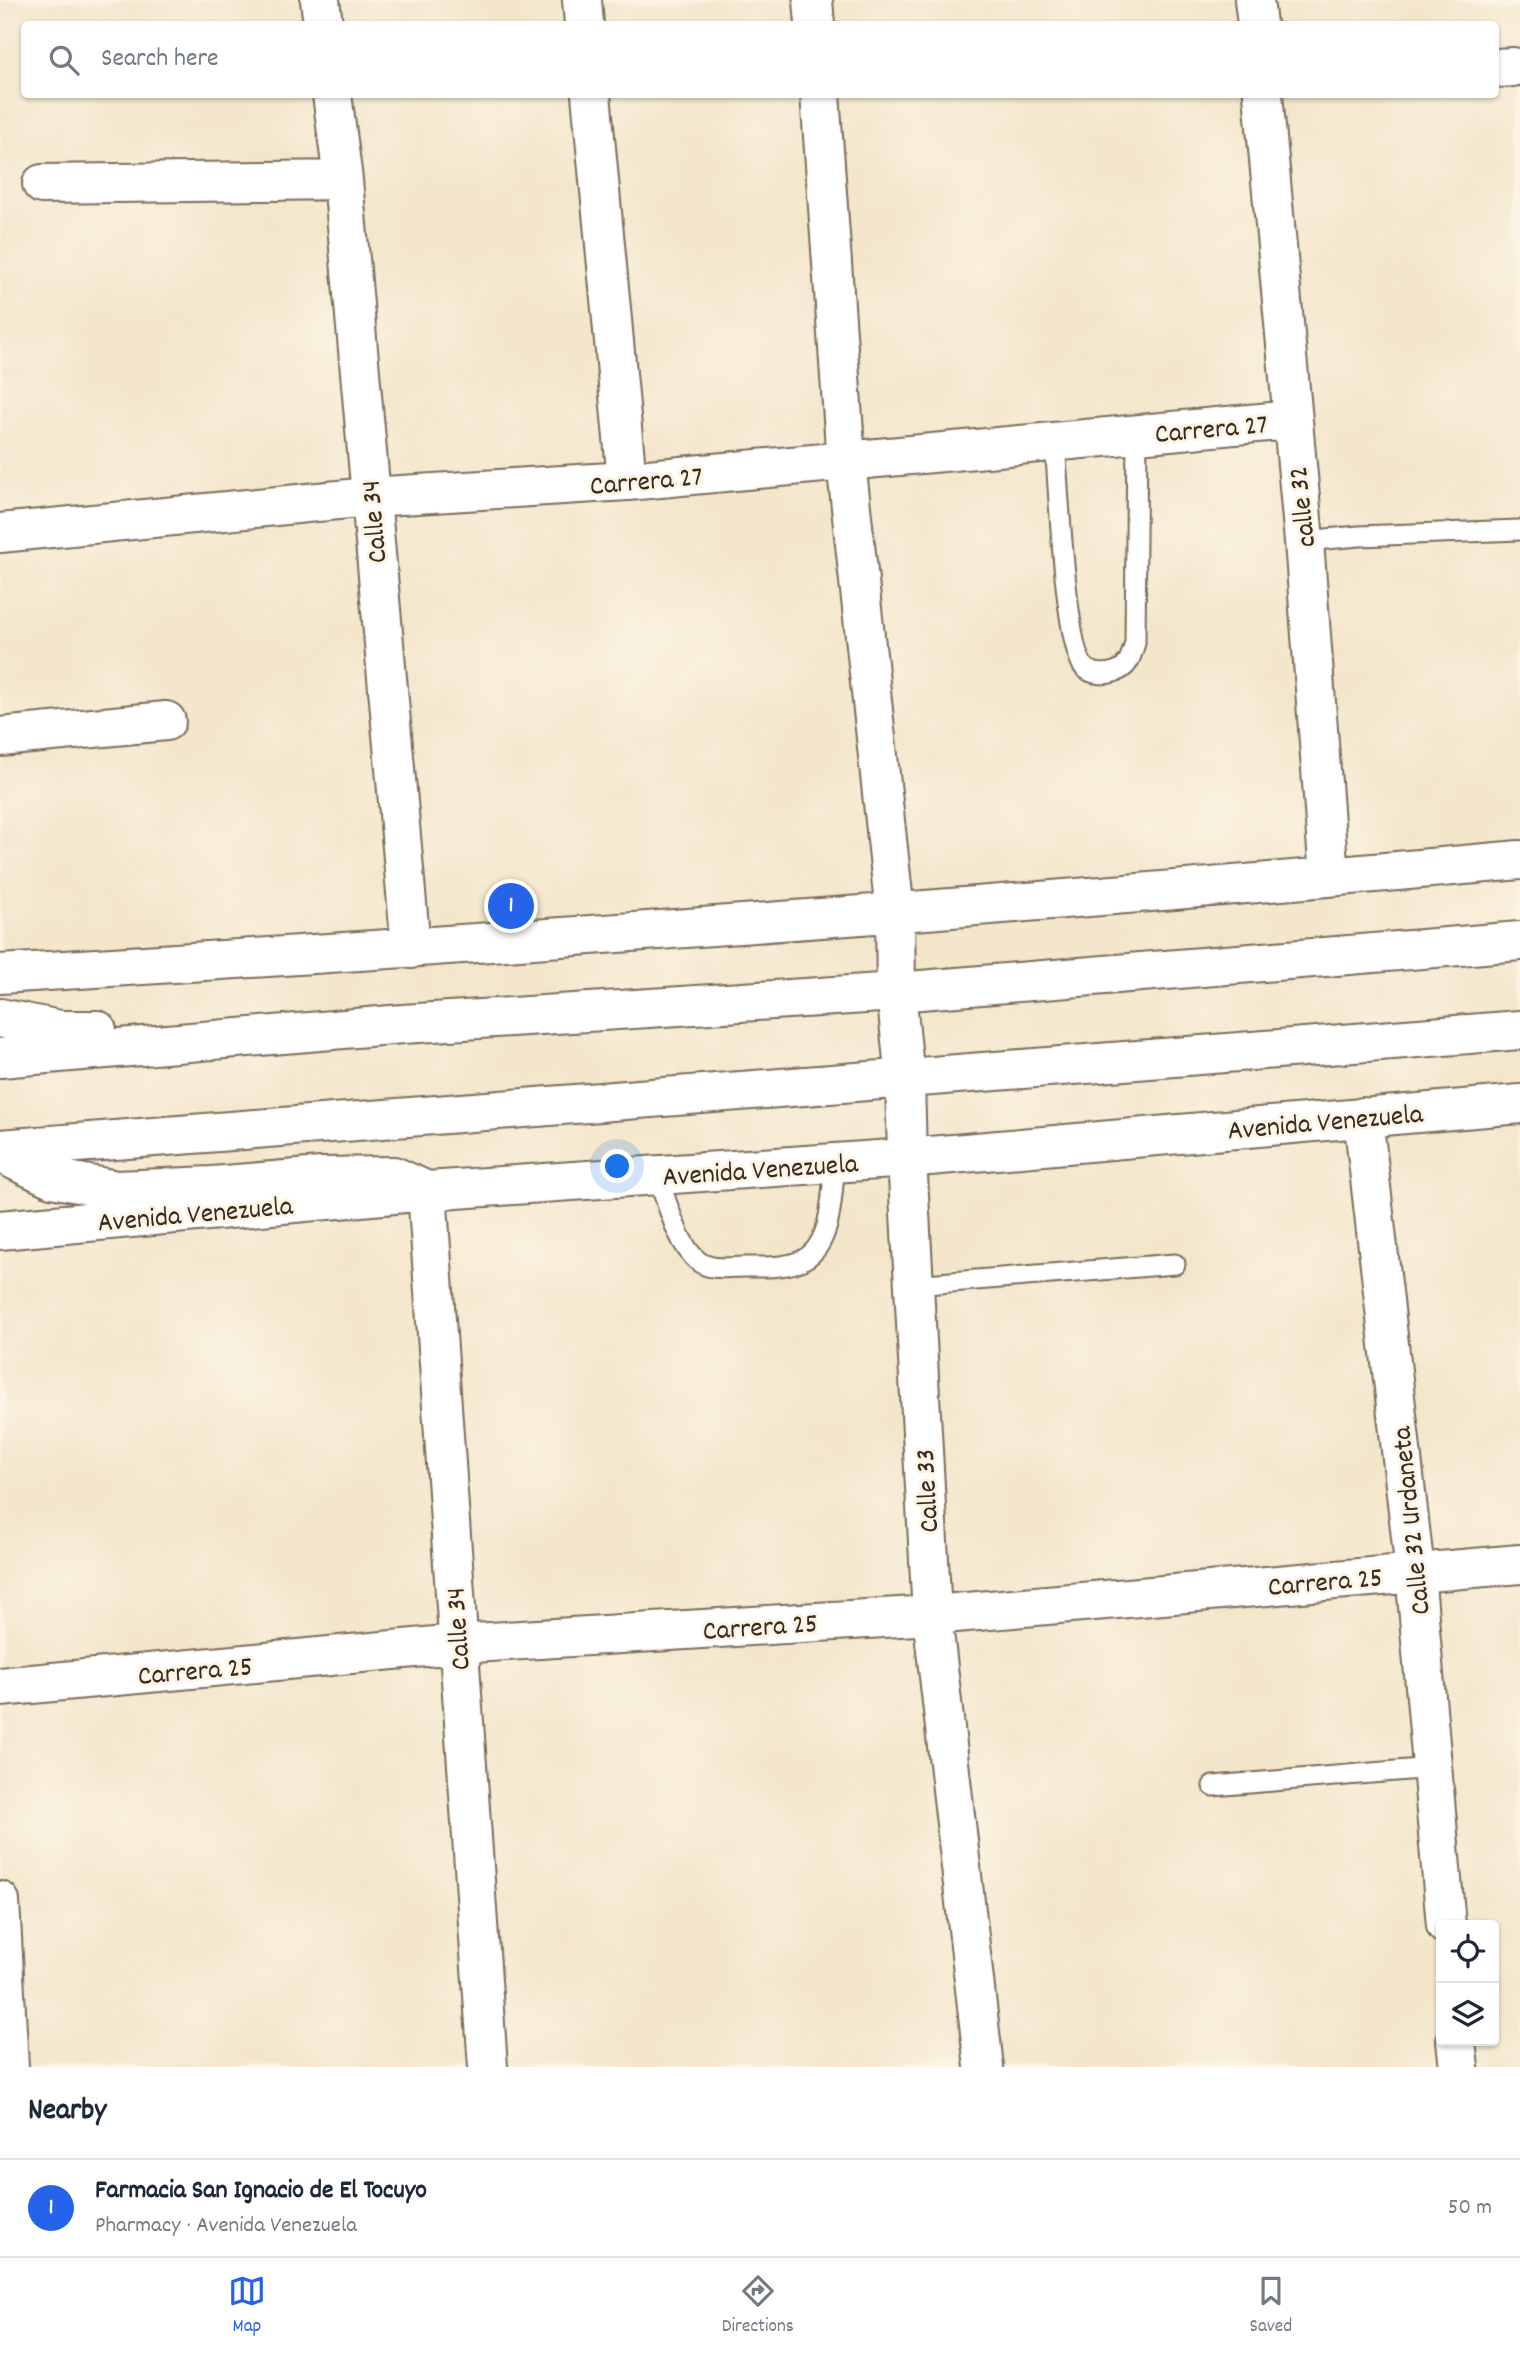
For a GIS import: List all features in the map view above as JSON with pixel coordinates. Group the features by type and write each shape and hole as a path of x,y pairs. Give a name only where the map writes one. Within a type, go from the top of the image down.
{"street":[{"path":"320,0 323,21"},
{"path":"582,0 584,21"},
{"path":"813,0 815,21"},
{"path":"1254,0 1256,21"},
{"name":"Calle 34","path":"333,98 343,180 411,949"},
{"path":"591,98 628,481"},
{"name":"Calle 33","path":"820,98 846,461 895,913 896,992 905,1079 906,1158 932,1615 984,2067"},
{"name":"calle 32","path":"1263,98 1304,541 1329,877"},
{"path":"42,184 343,180"},
{"name":"Carrera 27","path":"0,533 369,496 628,481 1291,420"},
{"path":"0,737 166,721"},
{"path":"0,974 411,949 895,913 1520,860"},
{"path":"0,1058 403,1024 896,992 1517,941"},
{"path":"0,1018 60,1030 209,1027 302,1019 403,1024"},
{"path":"0,1151 1520,1030"},
{"name":"Avenida Venezuela","path":"0,1230 427,1191 906,1158 1520,1104"},
{"name":"Calle 32 Urdaneta","path":"1363,1116 1415,1572 1446,1920"},
{"path":"0,1151 52,1178 116,1190 321,1177 394,1176 427,1191"},
{"name":"Calle 34","path":"427,1191 488,2067"},
{"name":"Carrera 25","path":"0,1687 457,1644 932,1615 1520,1564"},
{"path":"0,1901 9,2067"},
{"path":"1457,2046 1459,2067"}],"lane":[{"path":"1055,442 1070,625 1082,666 1104,675 1118,671 1130,662 1135,643 1137,434"},
{"path":"1304,541 1359,536 1520,530"},
{"path":"657,1175 683,1242 699,1263 714,1268 776,1267 801,1262 821,1244 830,1213 835,1162"},
{"path":"914,1285 1175,1264"},
{"path":"1213,1786 1432,1769"}],"place":[{"name":"Farmacia San Ignacio de El Tocuyo","path":"511,906"}]}
